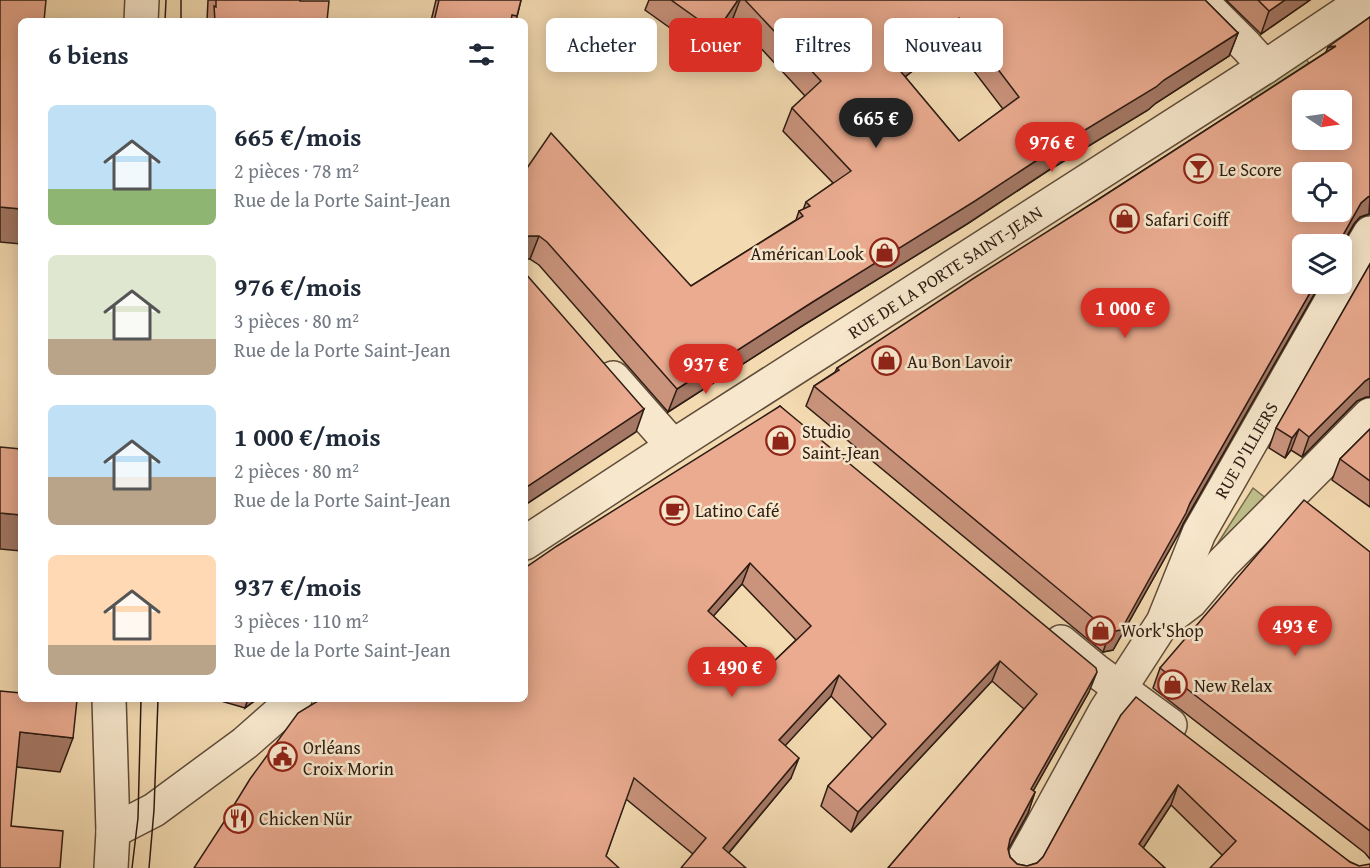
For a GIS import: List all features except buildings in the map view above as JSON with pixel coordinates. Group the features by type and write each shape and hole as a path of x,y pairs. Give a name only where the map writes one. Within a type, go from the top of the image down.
{"street":[{"path":"141,18 142,0"},
{"path":"1200,0 1265,67"},
{"name":"RUE DE LA PORTE SAINT-JEAN","path":"528,541 673,446 775,397 1365,0"},
{"name":"RUE D'ILLIERS","path":"1352,264 1370,233"},
{"name":"RUE D'ILLIERS","path":"1019,868 1106,710 1163,622 1199,532 1335,294"},
{"path":"596,358 673,446"},
{"name":"RUE D'ILLIERS","path":"1163,622 1190,602 1223,563 1370,415"},
{"path":"1041,625 1095,670 1195,744"},
{"path":"109,702 111,868"},
{"path":"112,831 154,810 245,744 292,702"}],"shaded area":[{"path":"1305,58 1309,63 1254,102 1248,93"},
{"path":"1253,488 1267,499 1211,554"}],"tram line":[{"path":"165,18 166,0"},
{"path":"181,0 181,18"},
{"path":"132,868 138,818 141,702"},
{"path":"149,868 154,810 158,702"}],"place":[{"name":"Le Score","path":"1198,169"},
{"name":"Safari Coiff","path":"1124,219"},
{"name":"Américan Look","path":"885,253"},
{"name":"Au Bon Lavoir","path":"886,361"},
{"name":"Studio Saint-Jean","path":"781,441"},
{"name":"Latino Café","path":"674,510"},
{"name":"Work'Shop","path":"1100,630"},
{"name":"New Relax","path":"1173,685"},
{"name":"Orléans Croix Morin","path":"282,757"},
{"name":"Chicken Nür","path":"238,818"}]}
